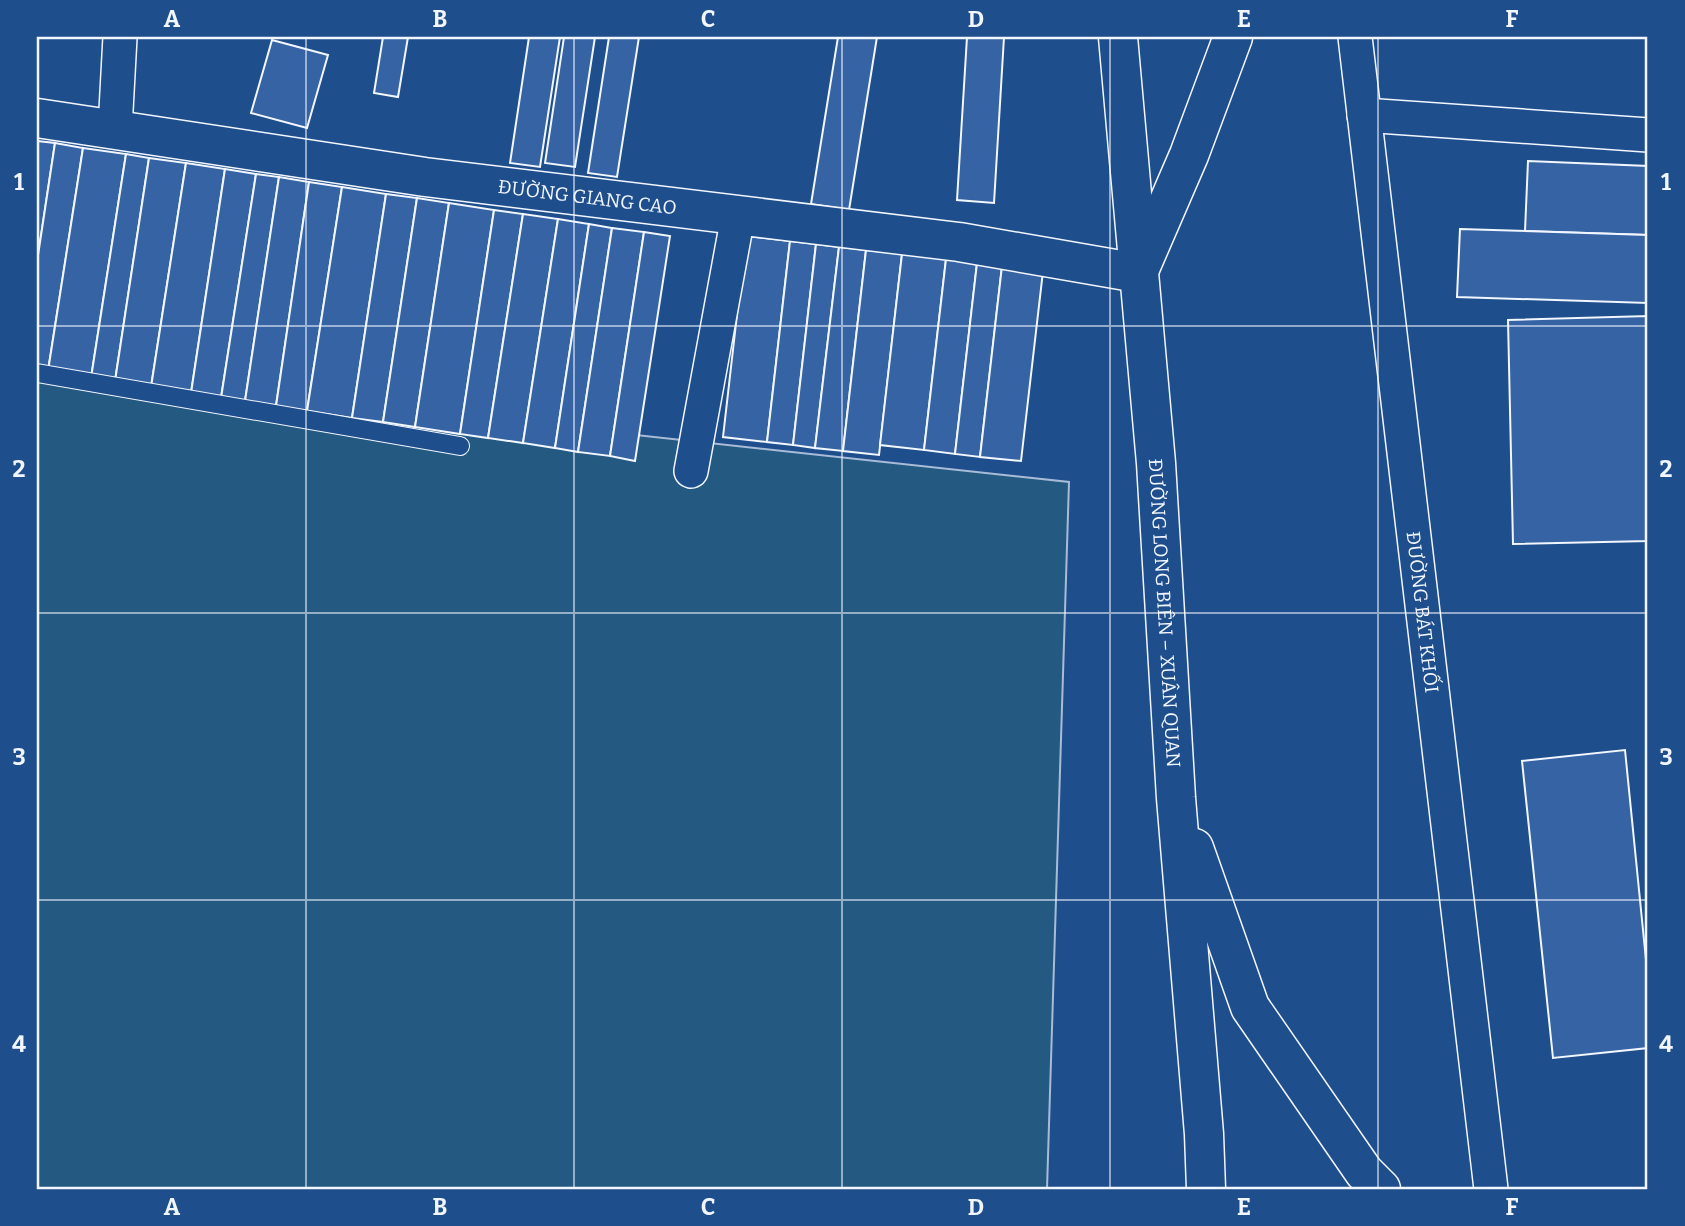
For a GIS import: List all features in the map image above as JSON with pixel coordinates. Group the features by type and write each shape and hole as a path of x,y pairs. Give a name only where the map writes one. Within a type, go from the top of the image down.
{"main road":[{"name":"ĐƯỜNG LONG BIÊN – XUÂN QUAN","path":"1118,37 1156,463 1176,798 1204,1134 1206,1189"},
{"path":"1138,273 1189,155 1233,37"},
{"name":"ĐƯỜNG GIANG CAO","path":"37,118 425,177 959,243 1138,273"},
{"path":"1176,798 1250,1007 1364,1172 1381,1189"}],"street":[{"path":"115,129 120,37"},
{"name":"ĐƯỜNG BÁT KHỐI","path":"1355,37 1491,1189"},
{"path":"1364,115 1648,135"},
{"path":"691,471 738,216"}],"lane":[{"path":"37,373 460,446"}],"shaded area":[{"path":"37,370 1069,482 1047,1189 37,1189"}],"building":[{"path":"383,37 408,37 398,97 374,93"},
{"path":"529,37 560,37 540,167 510,163"},
{"path":"564,37 595,37 575,167 545,163"},
{"path":"609,37 639,37 617,177 588,173"},
{"path":"838,37 877,37 849,210 811,204"},
{"path":"967,37 1004,37 994,203 957,200"},
{"path":"272,40 328,55 307,128 251,113"},
{"path":"37,141 55,143 37,262"},
{"path":"55,143 83,148 48,371 37,370 37,262"},
{"path":"83,148 126,154 91,378 48,371"},
{"path":"126,154 149,158 115,381 91,378"},
{"path":"149,158 186,163 151,387 115,381"},
{"path":"1528,161 1648,166 1648,235 1525,231"},
{"path":"186,163 225,169 191,393 151,387"},
{"path":"225,169 256,174 221,398 191,393"},
{"path":"256,174 279,177 245,401 221,398"},
{"path":"279,177 309,182 276,406 245,401"},
{"path":"309,182 342,187 307,411 276,406"},
{"path":"342,187 386,194 352,418 307,411"},
{"path":"386,194 417,198 383,422 352,418"},
{"path":"417,198 449,203 415,427 383,422"},
{"path":"449,203 494,210 460,434 415,427"},
{"path":"494,210 523,214 488,438 460,434"},
{"path":"523,214 558,219 523,443 488,438"},
{"path":"558,219 589,224 555,448 523,443"},
{"path":"589,224 612,228 578,452 555,448"},
{"path":"612,228 644,232 610,456 578,452"},
{"path":"1460,229 1648,235 1648,303 1457,297"},
{"path":"644,232 670,236 635,461 610,456"},
{"path":"746,236 790,241 767,442 723,437"},
{"path":"790,241 816,244 793,445 767,442"},
{"path":"816,244 839,247 815,448 793,445"},
{"path":"839,247 866,250 843,451 815,448"},
{"path":"866,250 902,254 879,455 843,451"},
{"path":"902,254 946,259 924,450 880,445"},
{"path":"946,259 977,263 955,454 924,450"},
{"path":"977,263 1002,266 980,457 955,454"},
{"path":"1002,266 1043,271 1021,461 980,457"},
{"path":"1648,316 1648,541 1513,544 1508,320"},
{"path":"1625,750 1648,980 1648,1048 1553,1058 1522,761"}]}
